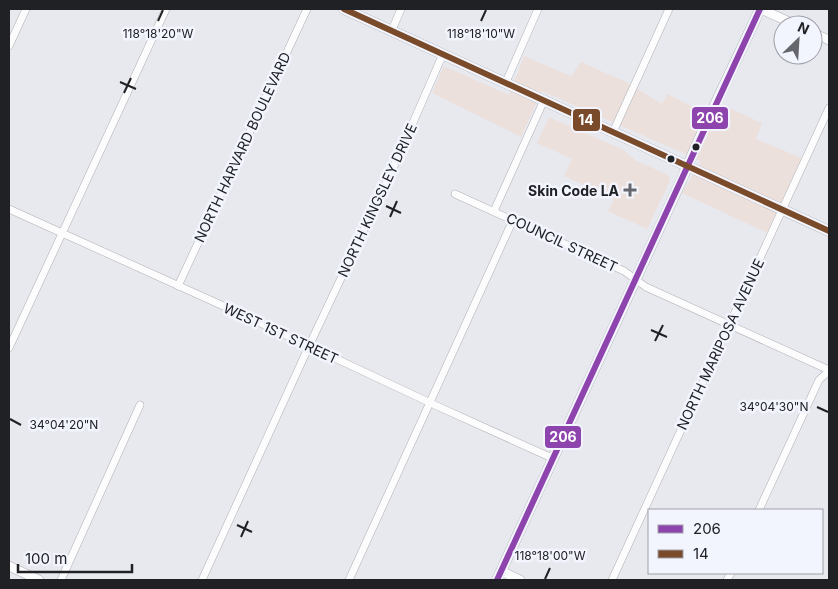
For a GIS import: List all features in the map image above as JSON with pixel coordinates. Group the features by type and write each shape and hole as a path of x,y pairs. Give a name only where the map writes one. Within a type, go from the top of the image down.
{"main road":[{"path":"344,9 829,231"},
{"path":"499,576 692,153 760,9"}],"street":[{"path":"9,46 26,9"},
{"path":"9,348 166,9"},
{"name":"NORTH HARVARD BOULEVARD","path":"178,286 307,9"},
{"path":"392,30 401,9"},
{"path":"506,82 538,9"},
{"path":"613,132 670,9"},
{"path":"760,9 774,15"},
{"name":"NORTH KINGSLEY DRIVE","path":"202,580 394,166 443,54"},
{"path":"494,211 544,100"},
{"name":"NORTH MARIPOSA AVENUE","path":"612,580 829,108"},
{"name":"COUNCIL STREET","path":"455,194 624,271 646,287 829,371"},
{"name":"WEST 1ST STREET","path":"9,209 552,458"},
{"path":"349,580 513,220"},
{"path":"759,509 819,380 829,371"},
{"path":"61,580 140,405"},
{"path":"9,566 39,580"},
{"path":"499,576 520,580"}],"shaded area":[{"path":"524,56 571,76 581,62 626,82 662,104 667,94 718,119 725,106 762,123 756,139 802,158 767,233 682,193 701,161 542,91 521,137 432,93 444,66 509,95"},
{"path":"549,117 624,150 635,160 669,177 669,183 647,229 608,211 614,199 564,176 572,159 537,143"}],"transit line":[{"name":"14","path":"344,9 829,231"},
{"name":"206","path":"497,580 760,9"}],"place":[{"name":"Skin Code LA","path":"630,190"}]}
